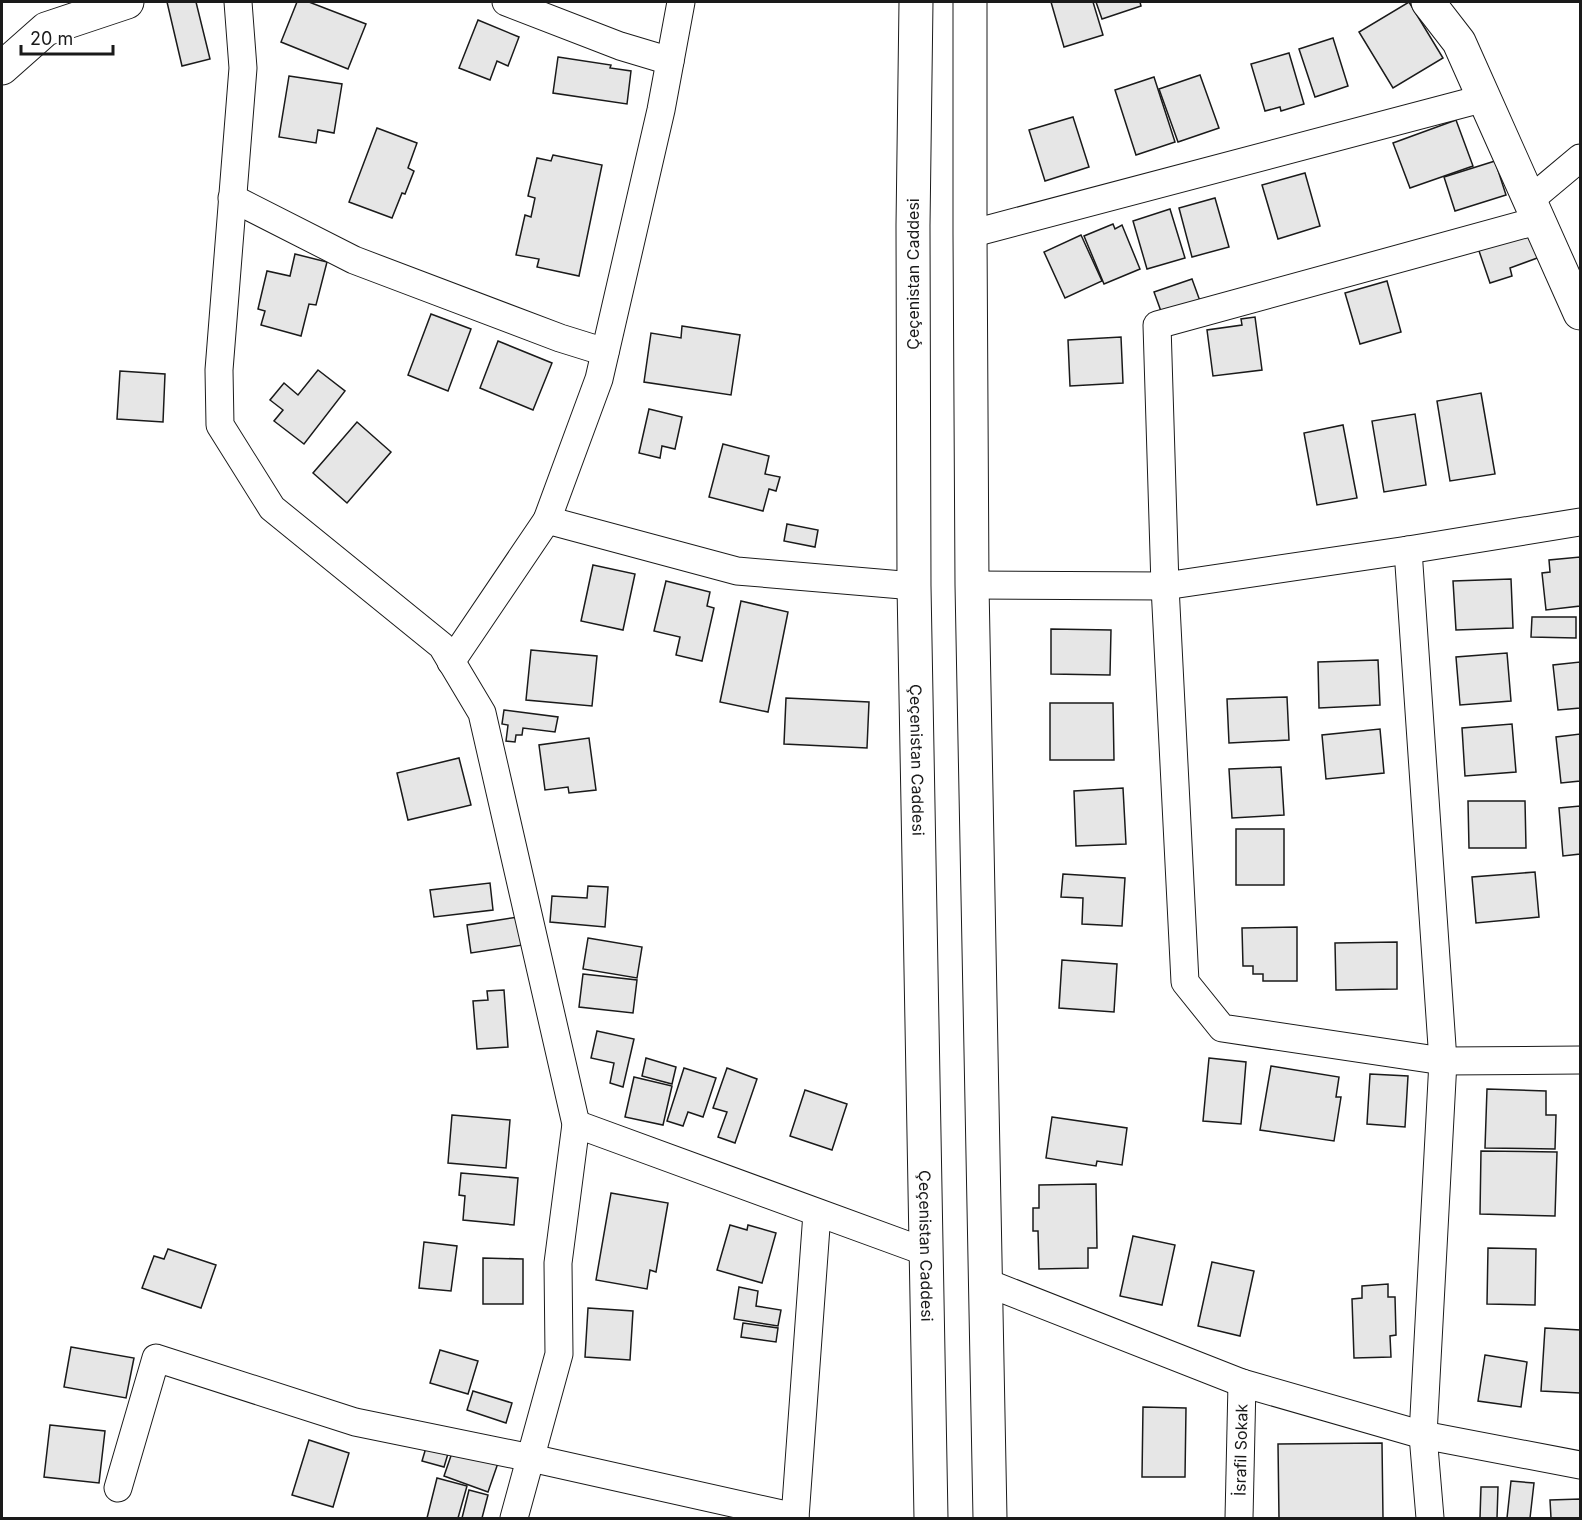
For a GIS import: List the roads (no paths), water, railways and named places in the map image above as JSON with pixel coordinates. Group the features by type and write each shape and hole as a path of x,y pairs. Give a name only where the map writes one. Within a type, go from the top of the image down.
{"main road":[{"path":"2,68 46,29 127,2"},
{"name":"Çeçenistan Caddesi","path":"916,2 912,225 914,586 931,1518"},
{"path":"970,2 972,585 990,1518"},
{"path":"1428,2 1459,42 1581,313"}],"street":[{"path":"238,2 243,68 219,370 220,425 272,508 442,646 482,712 576,1124 558,1263 559,1354 514,1518"},
{"path":"506,2 620,46 670,61"},
{"path":"452,662 547,520 599,379 661,110 681,2"},
{"path":"970,234 1485,98"},
{"path":"1581,158 1535,210 1157,325 1165,586 1185,982 1222,1028 1443,1061 1581,1060"},
{"path":"232,198 354,261 561,338 605,352"},
{"path":"547,520 737,571 914,586"},
{"path":"972,585 1165,586 1581,522"},
{"path":"1408,550 1443,1061 1422,1435 1430,1518"},
{"path":"576,1124 926,1252"},
{"path":"118,1488 156,1358 355,1422 531,1458 795,1518 817,1213"},
{"path":"984,1282 1242,1383 1422,1435 1581,1465"},
{"name":"İsrafil Sokak","path":"1239,1518 1242,1383"}]}
